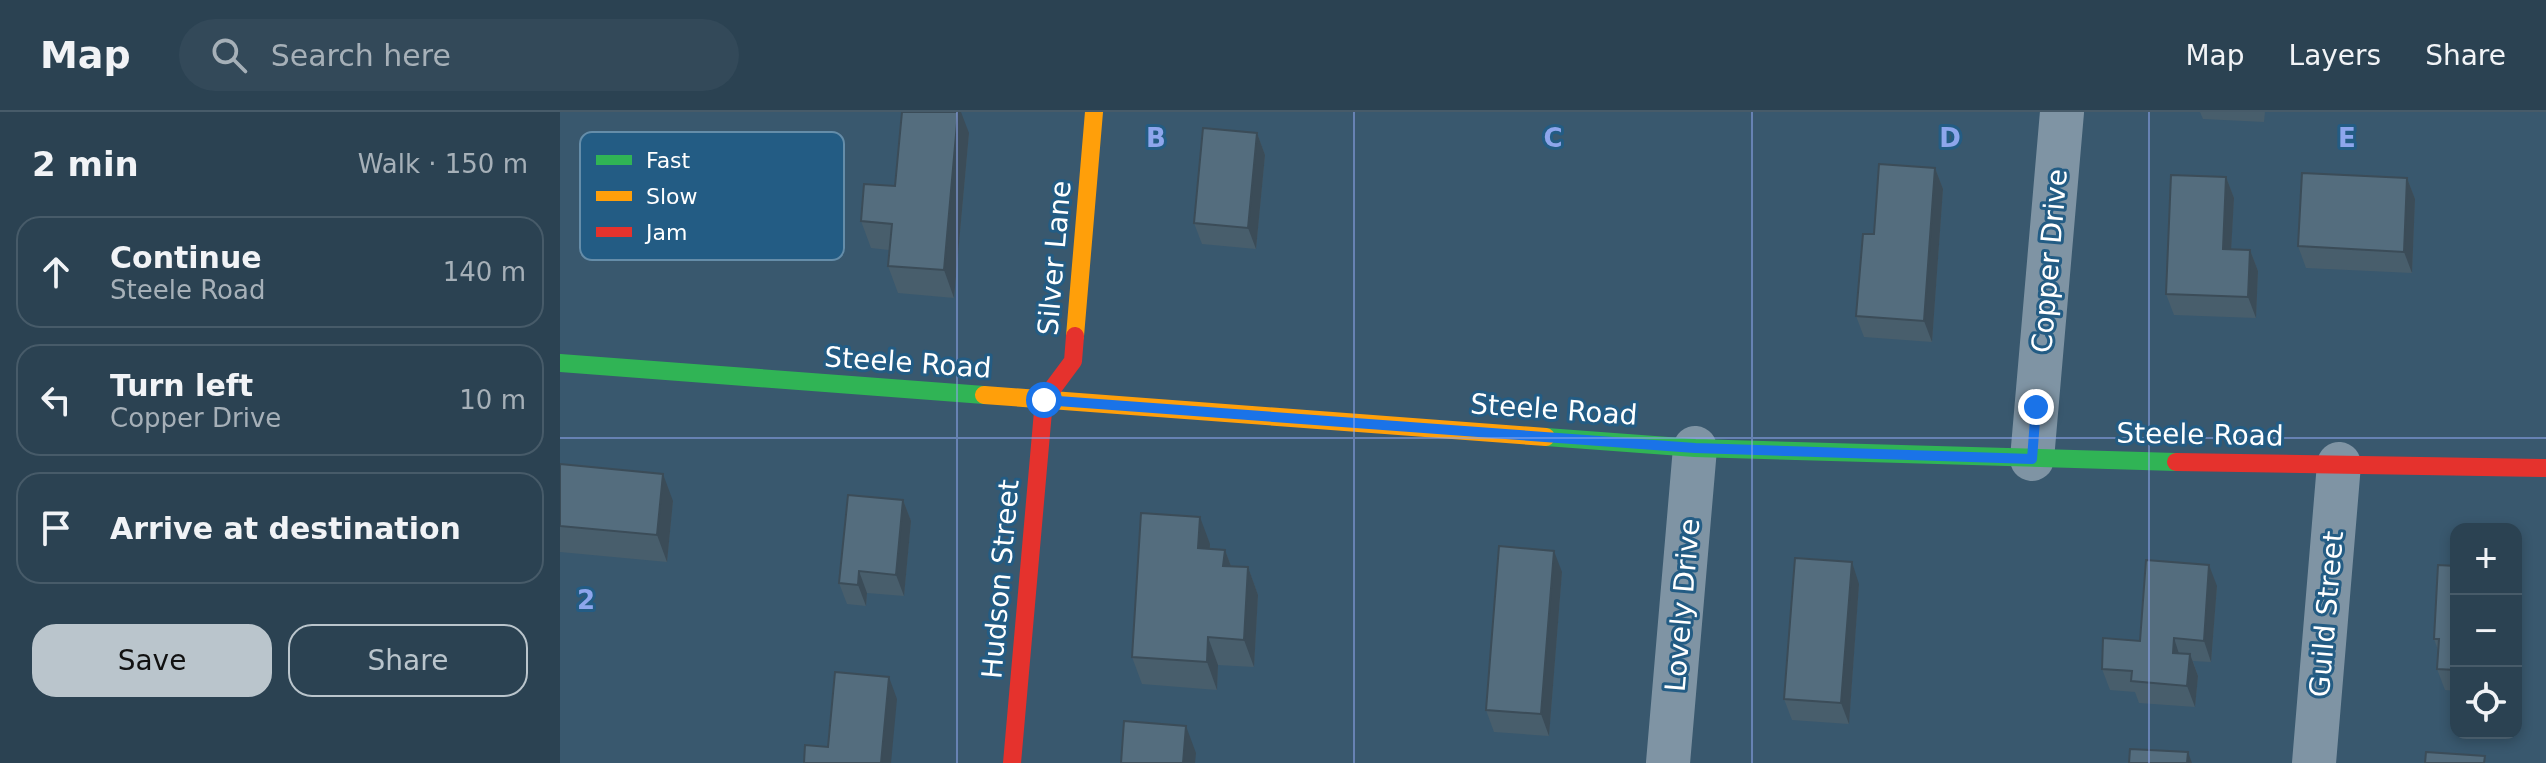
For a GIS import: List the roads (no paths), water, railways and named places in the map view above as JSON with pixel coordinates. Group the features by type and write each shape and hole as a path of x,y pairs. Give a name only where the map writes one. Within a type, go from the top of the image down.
{"street":[{"name":"Silver Lane","path":"1044,400 1073,361 1094,112"},
{"name":"Copper Drive","path":"2032,459 2062,112"},
{"name":"Steele Road","path":"560,363 1695,448 2032,459 2546,468"},
{"name":"Hudson Street","path":"1012,763 1044,400"},
{"name":"Lovely Drive","path":"1668,763 1695,448"},
{"name":"Guild Street","path":"2314,763 2339,464"}]}
